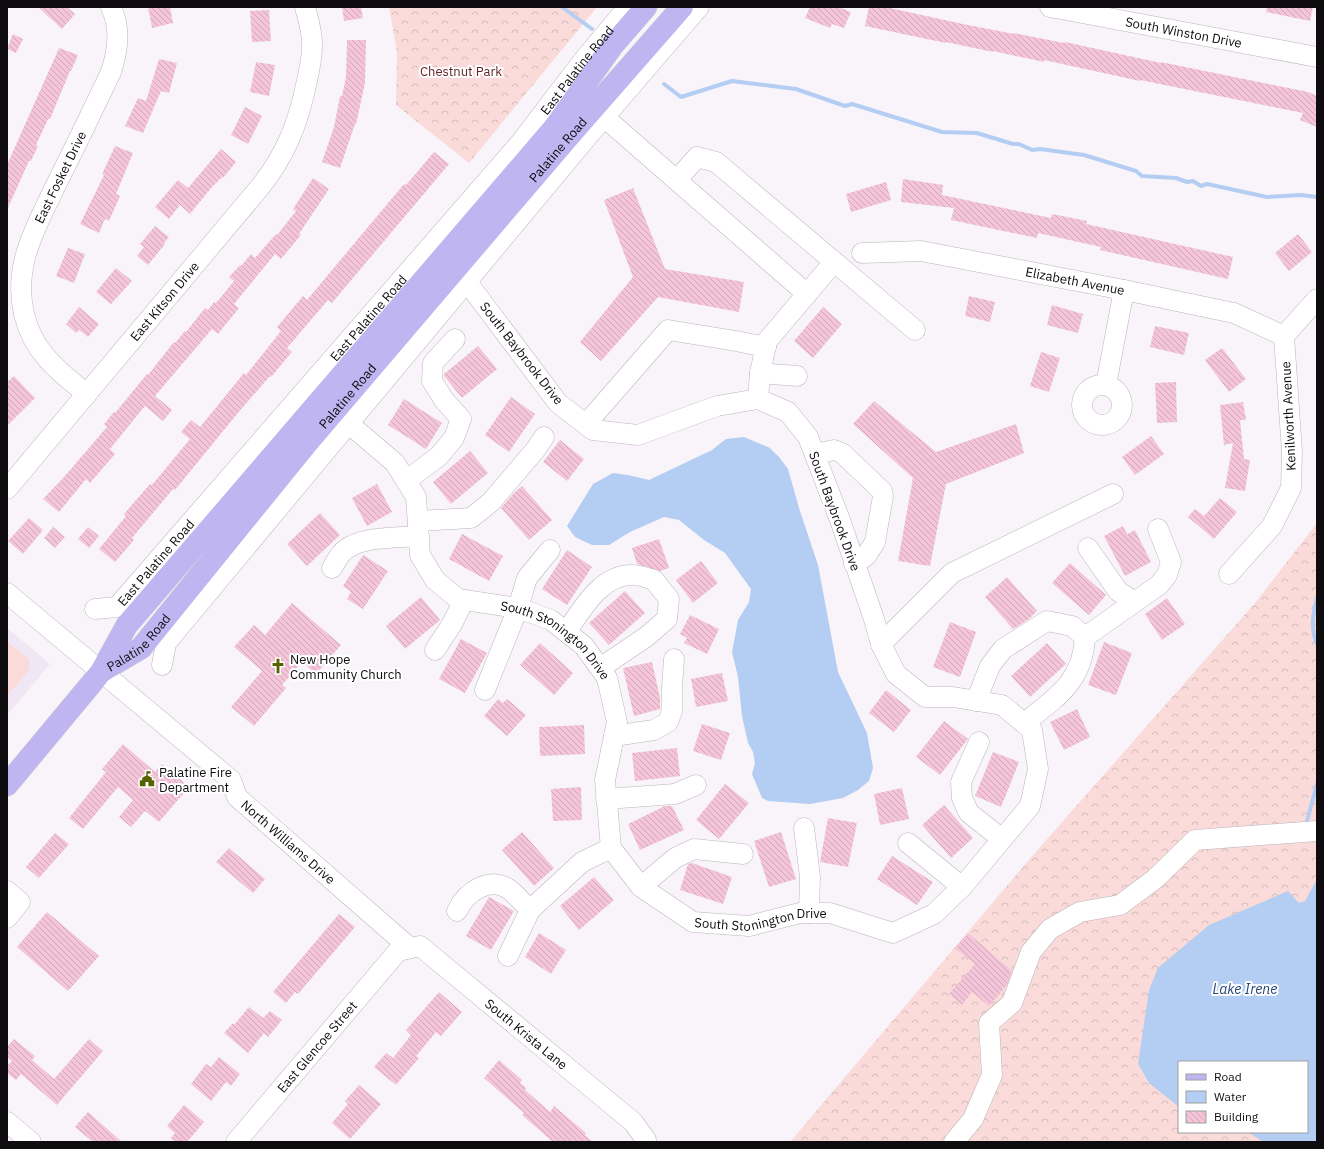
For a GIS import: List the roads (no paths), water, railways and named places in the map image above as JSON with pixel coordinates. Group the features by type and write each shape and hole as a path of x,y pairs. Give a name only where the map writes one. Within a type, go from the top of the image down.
{"main road":[{"name":"Palatine Road","path":"101,672 127,626 554,128 613,46 646,7"},
{"name":"Palatine Road","path":"101,672 141,648 313,436 570,135 682,7"},
{"path":"7,785 101,672"}],"street":[{"name":"East Fosket Drive","path":"87,394 53,365 39,349 25,320 20,289 21,273 25,256 36,226 111,72 115,58 118,35 117,24 111,7"},
{"name":"East Kitson Drive","path":"7,489 277,165 291,137 302,103 311,64 312,44 306,7"},
{"name":"East Palatine Road","path":"95,609 117,607 521,142 582,62 628,7"},
{"name":"Palatine Road","path":"162,665 166,643 604,117 699,7"},
{"name":"South Winston Drive","path":"1050,7 1317,57"},
{"path":"604,117 807,294"},
{"path":"677,180 697,157 716,162 915,330"},
{"name":"Elizabeth Avenue","path":"862,253 921,250 1234,313 1284,336"},
{"path":"758,399 760,373 767,341 834,262"},
{"name":"South Baybrook Drive","path":"467,282 558,403 593,430 638,435 717,406 758,399 788,412 808,437 840,520 874,619 881,644 896,674 925,697 953,697 1002,705 1032,730 1038,769 1030,806 962,887"},
{"path":"1106,385 1124,290"},
{"path":"1284,336 1317,299"},
{"path":"586,424 668,330 766,347"},
{"name":"Kenilworth Avenue","path":"1229,574 1272,526 1291,488 1292,452 1284,336"},
{"path":"406,481 439,456 454,438 461,419 444,400 432,381 433,363 455,339"},
{"path":"760,373 798,376"},
{"name":"South Stonington Drive","path":"348,423 395,463 416,497 420,555 435,580 458,599 518,608 551,620 584,646 607,678 616,722 605,780 611,848 641,887 693,922 749,926 800,913 830,913 893,933 934,914 962,887"},
{"path":"332,568 343,550 356,543 471,518 491,502 536,449 544,437"},
{"path":"815,454 834,450 842,453 882,491 884,496 876,542 866,556 854,564"},
{"path":"881,644 952,573 1113,494"},
{"path":"1024,723 1061,694 1074,677 1084,648 1085,637 1159,585 1167,575 1171,562 1158,530"},
{"path":"1088,548 1118,591 1134,602"},
{"path":"485,690 518,608 527,578 550,550"},
{"path":"566,632 599,589 615,578 630,575 654,580 669,599 666,619 646,636 600,668"},
{"name":"North Williams Drive","path":"7,593 231,780 237,798 404,950"},
{"path":"435,650 452,624 464,600"},
{"path":"976,701 990,666 1003,649 1047,622 1072,626 1085,637"},
{"path":"614,736 654,730 668,722 672,711 674,659"},
{"path":"979,742 960,782 962,798 970,813 1002,839"},
{"path":"606,799 675,794 696,785"},
{"path":"804,828 810,878 809,913"},
{"path":"954,1142 973,1119 992,1075 989,1023 1012,1003 1030,952 1050,929 1080,912 1120,905 1155,878 1195,840 1317,832"},
{"path":"908,843 962,887"},
{"path":"508,956 530,910 582,862 611,848"},
{"path":"641,887 675,858 694,849 743,854"},
{"path":"456,911 459,905 475,889 489,884 500,885 510,890 530,910"},
{"path":"7,891 20,902 7,918"},
{"name":"South Krista Lane","path":"404,950 420,946 633,1122 646,1141"},
{"name":"East Glencoe Street","path":"236,1142 404,950"},
{"path":"7,1122 31,1142"}],"water":[{"path":"744,437 770,448 788,469 818,565 838,672 867,733 873,768 869,781 858,790 843,798 810,804 768,801 762,798 752,774 755,763 753,752 748,743 742,716 738,677 732,652 738,620 749,602 751,589 725,553 704,540 679,520 664,517 630,532 609,545 592,545 575,537 567,526 593,484 613,473 649,480 712,450 726,439"},
{"name":"Lake Irene","path":"1317,879 1317,1142 1263,1142 1250,1133 1308,1133 1308,1061 1178,1061 1178,1106 1149,1083 1138,1064 1149,990 1158,968 1209,925 1288,891 1299,903 1305,901"}],"waterway":[{"path":"562,7 592,29"},
{"path":"664,84 681,97 732,81 796,89 845,106 852,104 942,132 977,133 1013,144 1019,144 1032,150 1040,149 1084,155 1136,171 1142,176 1176,178 1187,182 1193,181 1201,186 1207,184 1267,197 1301,195 1317,197"},
{"path":"1317,598 1313,615 1313,632 1317,644"},
{"path":"1307,821 1317,784"}],"place":[{"name":"New Hope Community Church","path":"278,666"},
{"name":"Palatine Fire Department","path":"147,779"}],"park label":[{"name":"Chestnut Park","path":"461,71"}]}
